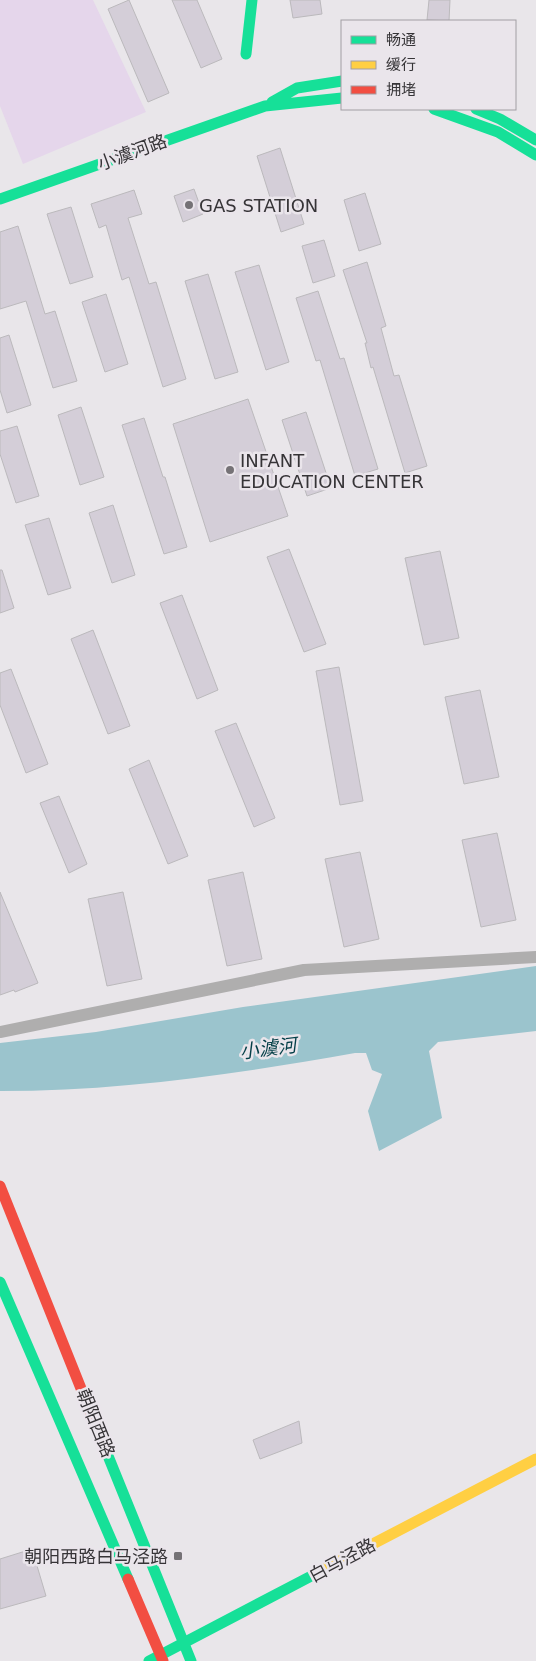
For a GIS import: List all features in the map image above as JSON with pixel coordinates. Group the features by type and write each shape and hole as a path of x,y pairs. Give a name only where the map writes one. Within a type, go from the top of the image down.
{"main road":[{"path":"246,54 252,0"},
{"name":"小澞河路","path":"0,199 156,142 265,106 297,88 341,81"},
{"name":"小澞河路","path":"265,106 341,98"},
{"path":"437,110 498,132 536,155"},
{"path":"478,110 500,119 536,140"},
{"name":"朝阳西路","path":"0,1186 192,1661"},
{"name":"朝阳西路","path":"0,1282 162,1658"},
{"name":"白马泾路","path":"149,1661 162,1658 184,1643 536,1459"}],"street":[{"path":"0,1032 304,970 536,957"}],"shaded area":[{"path":"0,0 93,0 146,112 23,164 0,106"}],"water":[{"name":"小澞河","path":"536,966 536,1031 438,1042 429,1051 442,1118 379,1151 368,1111 382,1074 372,1070 366,1053 355,1053 266,1068 134,1085 0,1091 0,1043 96,1032 243,1007"}],"building":[{"path":"129,0 169,93 148,102 108,9"},
{"path":"172,0 197,0 222,59 201,68"},
{"path":"290,0 320,0 322,14 293,18"},
{"path":"429,0 450,0 449,20 427,20"},
{"path":"280,148 304,224 281,232 257,156"},
{"name":"GAS STATION","path":"194,189 203,214 183,222 174,196"},
{"path":"134,190 142,214 128,218 149,284 156,282 186,379 163,387 129,277 122,280 106,225 99,228 91,204"},
{"path":"365,193 381,244 359,251 344,200"},
{"path":"71,207 93,277 70,284 47,214"},
{"path":"18,226 45,314 55,311 77,381 53,388 26,301 0,309 0,232"},
{"path":"324,240 335,276 313,283 302,246"},
{"path":"367,262 386,326 381,328 394,376 399,375 427,466 405,473 373,367 371,368 365,343 367,343 343,270"},
{"path":"259,265 289,362 266,370 235,272"},
{"path":"208,274 238,372 215,379 185,281"},
{"path":"318,291 340,359 344,358 378,469 355,476 320,360 316,361 296,298"},
{"path":"106,294 128,364 105,372 82,302"},
{"path":"9,335 31,405 7,413 0,390 0,338"},
{"name":"INFANT EDUCATION CENTER","path":"248,399 288,516 210,542 173,424"},
{"path":"81,407 104,477 80,485 58,415"},
{"path":"306,412 331,488 307,496 282,420"},
{"path":"144,418 187,547 164,554 122,425"},
{"path":"17,426 39,496 16,503 0,454 0,431"},
{"path":"113,505 135,575 112,583 89,513"},
{"path":"49,518 71,588 48,595 25,525"},
{"path":"289,549 326,644 304,652 267,557"},
{"path":"440,551 459,638 424,645 405,558"},
{"path":"0,570 2,570 14,608 0,613"},
{"path":"182,595 218,690 197,699 160,603"},
{"path":"93,630 130,726 108,734 71,639"},
{"path":"339,667 363,801 340,805 316,671"},
{"path":"11,669 48,764 26,773 0,705 0,673"},
{"path":"480,690 499,777 464,784 445,697"},
{"path":"236,723 275,818 254,827 215,731"},
{"path":"149,760 188,856 168,864 129,769"},
{"path":"59,796 87,864 69,873 40,803"},
{"path":"497,833 516,920 481,927 462,840"},
{"path":"360,852 379,939 344,947 325,859"},
{"path":"243,872 262,959 227,966 208,880"},
{"path":"0,892 38,983 15,992 14,990 0,995"},
{"path":"123,892 142,979 107,986 88,899"},
{"path":"299,1421 302,1443 260,1459 253,1440"},
{"path":"32,1549 46,1596 0,1609 0,1559"}],"traffic: fast":[{"path":"246,54 252,0"},
{"path":"272,102 297,88 341,81"},
{"path":"0,199 265,106 341,98"},
{"path":"437,110 498,132 536,155"},
{"path":"478,110 500,119 536,140"},
{"path":"0,1282 128,1579"},
{"path":"102,1441 191,1661"},
{"path":"149,1661 317,1573"}],"traffic: slow":[{"path":"317,1573 536,1459"}],"traffic: jam":[{"path":"0,1186 102,1441"},
{"path":"128,1579 163,1661"}],"place":[{"name":"GAS STATION","path":"189,205"},
{"name":"INFANT EDUCATION CENTER","path":"230,470"},
{"name":"朝阳西路白马泾路","path":"178,1556"}]}
